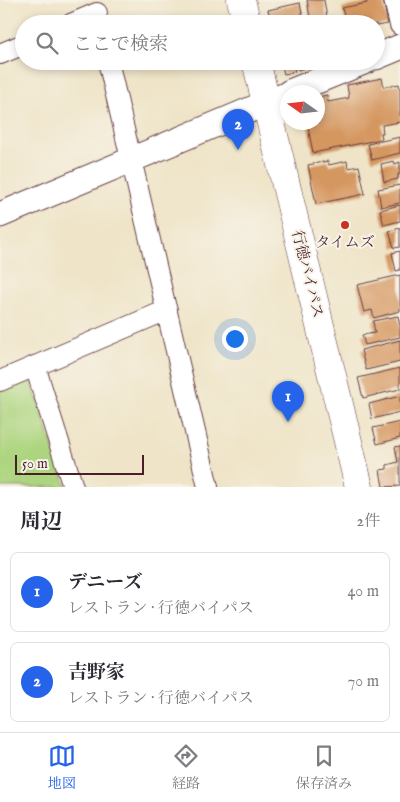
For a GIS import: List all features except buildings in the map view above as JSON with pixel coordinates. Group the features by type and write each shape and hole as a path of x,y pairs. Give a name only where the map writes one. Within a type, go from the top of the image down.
{"main road":[{"path":"241,0 245,15"},
{"name":"行徳バイパス","path":"262,70 280,95"},
{"name":"行徳バイパス","path":"288,130 359,487"}],"street":[{"path":"394,0 400,25"},
{"path":"385,53 400,47"},
{"path":"0,54 15,48"},
{"path":"110,70 208,487"},
{"path":"308,85 344,70"},
{"path":"0,216 280,96"},
{"path":"0,381 166,310"},
{"path":"35,366 73,487"}],"green space":[{"path":"21,381 32,383 66,487 0,487 0,389"}],"place":[{"name":"吉野家","path":"238,150"},
{"name":"タイムズ","path":"345,225"},
{"name":"デニーズ","path":"288,422"}]}
